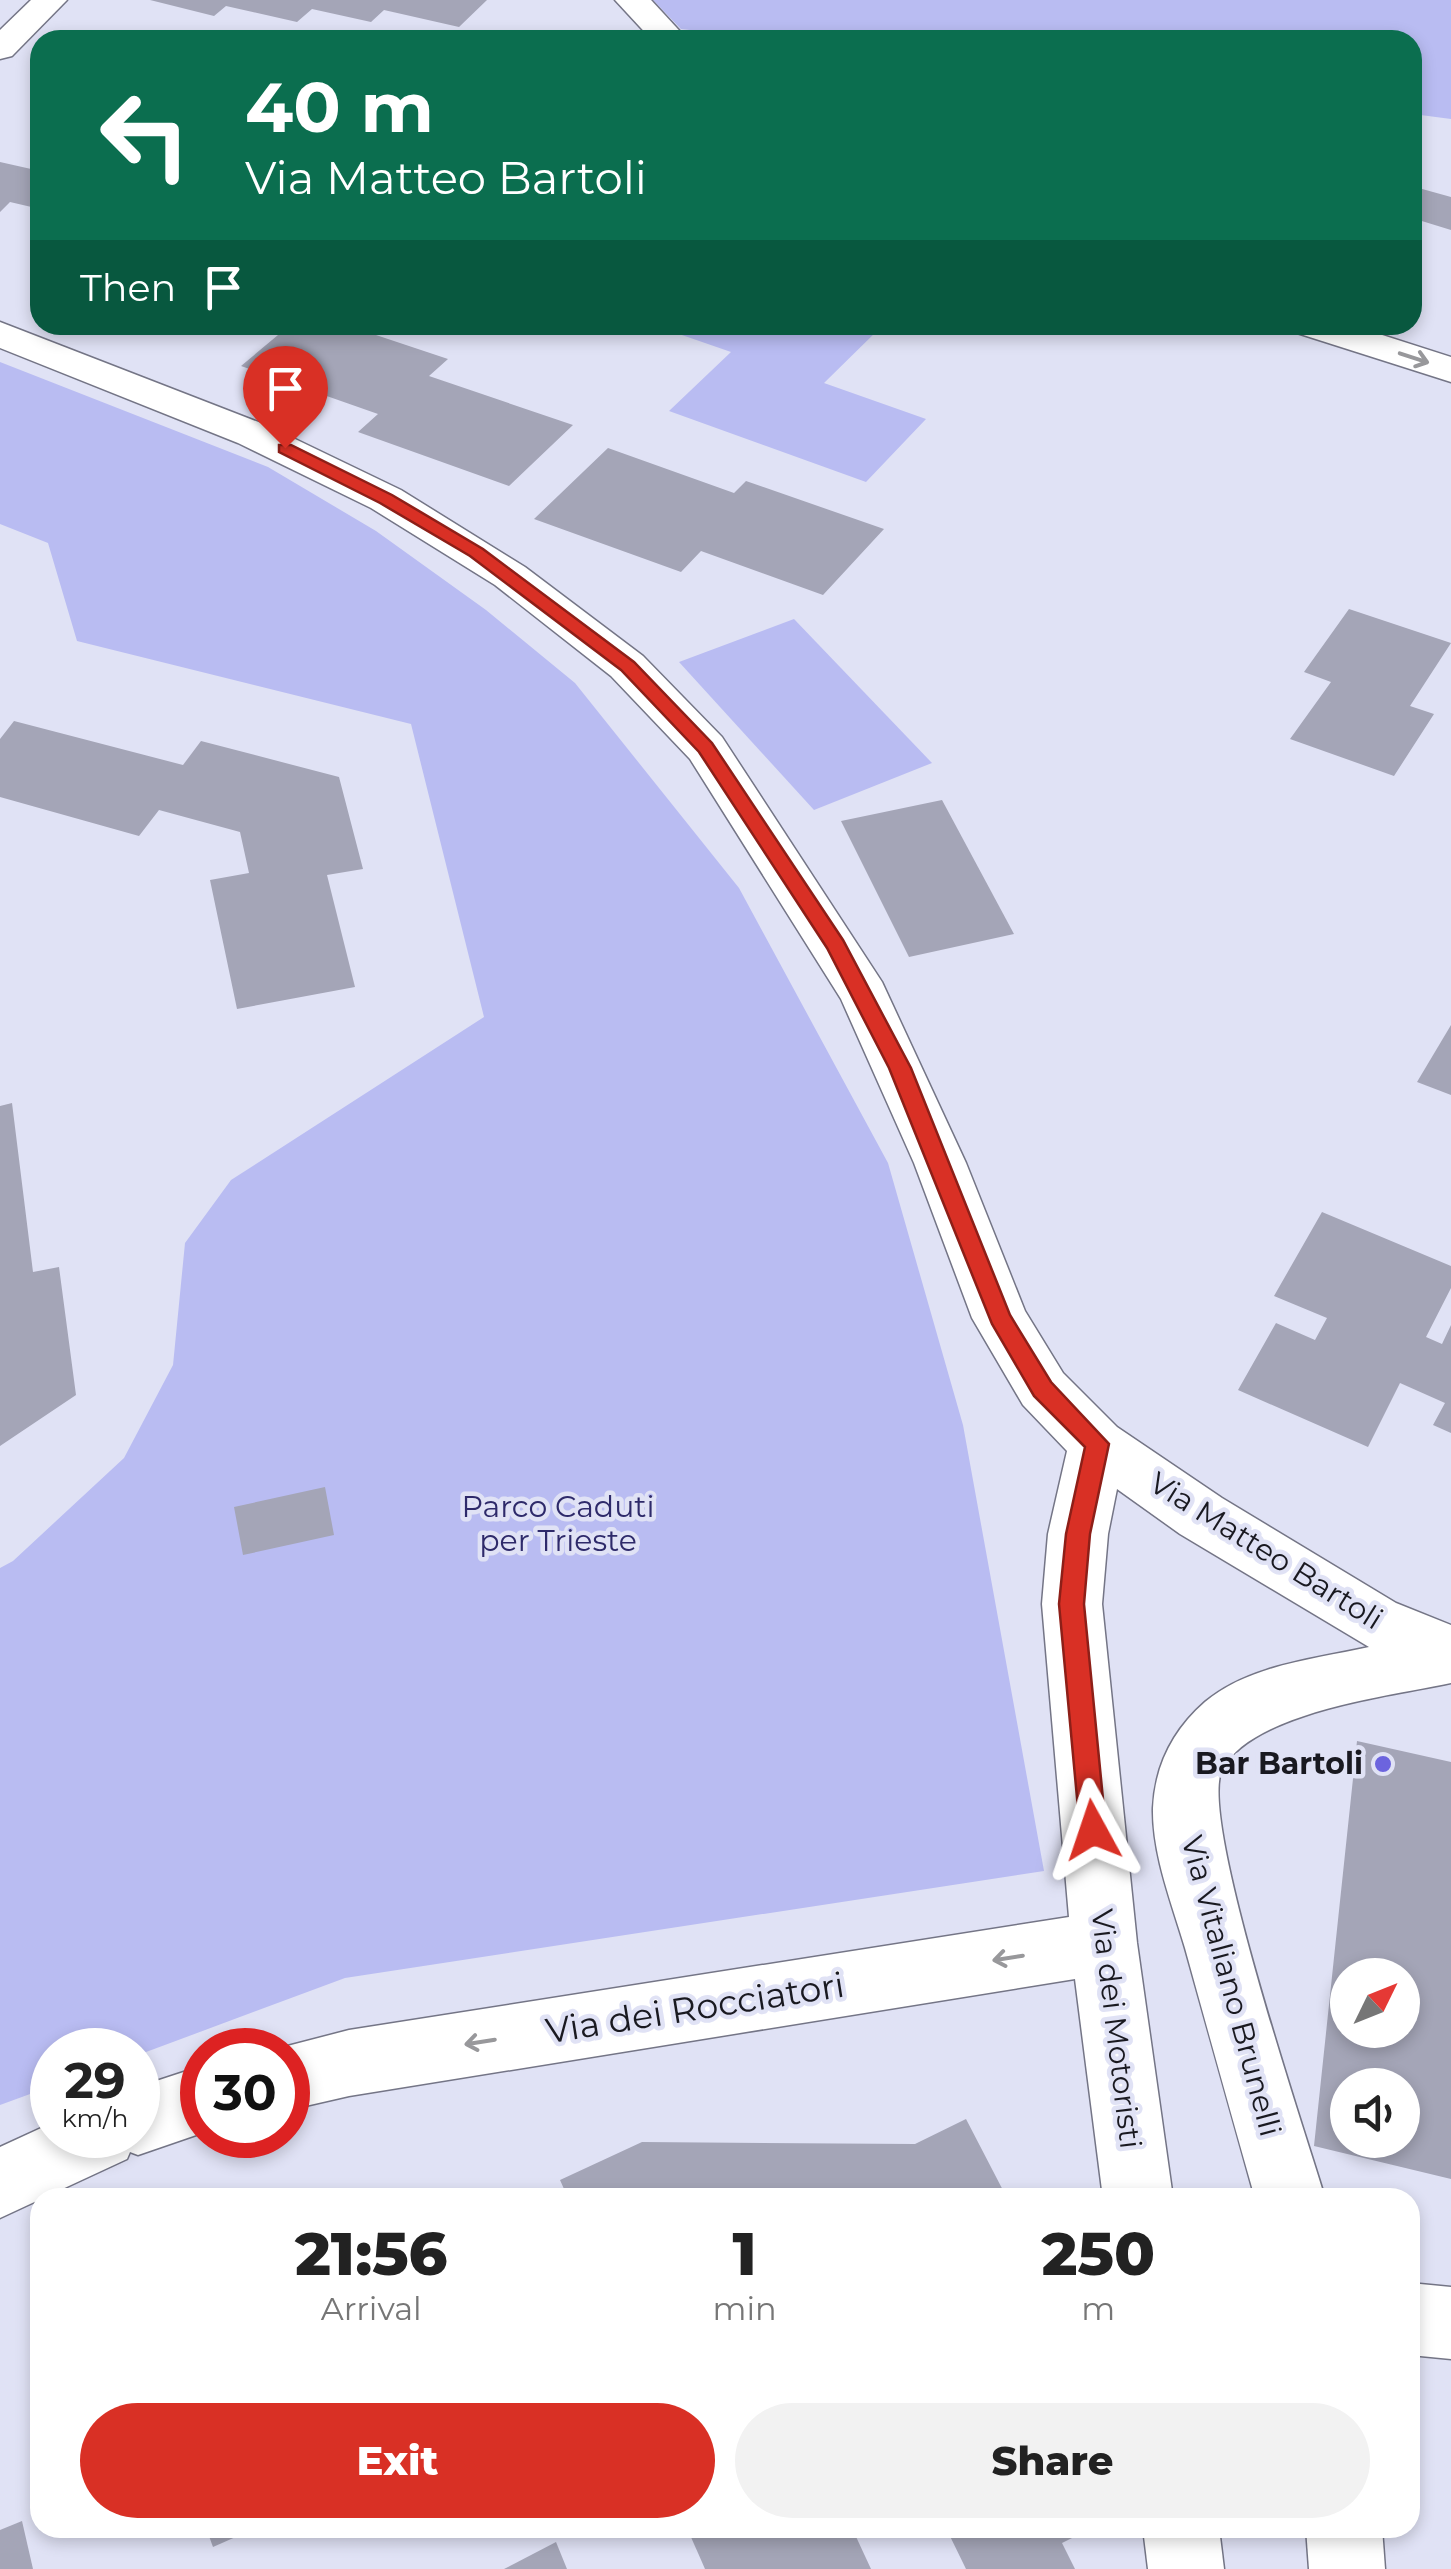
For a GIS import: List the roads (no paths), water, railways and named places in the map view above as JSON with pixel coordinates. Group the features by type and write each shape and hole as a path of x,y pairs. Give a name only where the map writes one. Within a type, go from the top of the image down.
{"street":[{"path":"0,49 50,0"},
{"path":"632,0 661,30"},
{"name":"Via Matteo Bartoli","path":"0,334 252,434 386,499 476,552 537,595 655,692 714,760 836,945 900,1068 1000,1318 1042,1389 1098,1444 1200,1516 1375,1622 1451,1655"},
{"path":"1342,335 1451,370"},
{"name":"Via dei Motoristi","path":"1098,1444 1078,1534 1072,1604 1104,1943 1137,2188"},
{"name":"Via Vitaliano Brunelli","path":"1287,2188 1195,1870 1185,1810 1190,1768 1211,1736 1228,1720 1268,1698 1451,1655"},
{"name":"Via dei Rocciatori","path":"310,2073 369,2060 1104,1943"},
{"path":"0,2183 54,2158"},
{"path":"1420,2320 1451,2323"},
{"path":"1182,2538 1186,2569"},
{"path":"1345,2538 1347,2569"}],"place":[{"name":"Bar Bartoli","path":"1383,1764"}],"park label":[{"name":"Parco Caduti per Trieste","path":"558,1524"}]}
